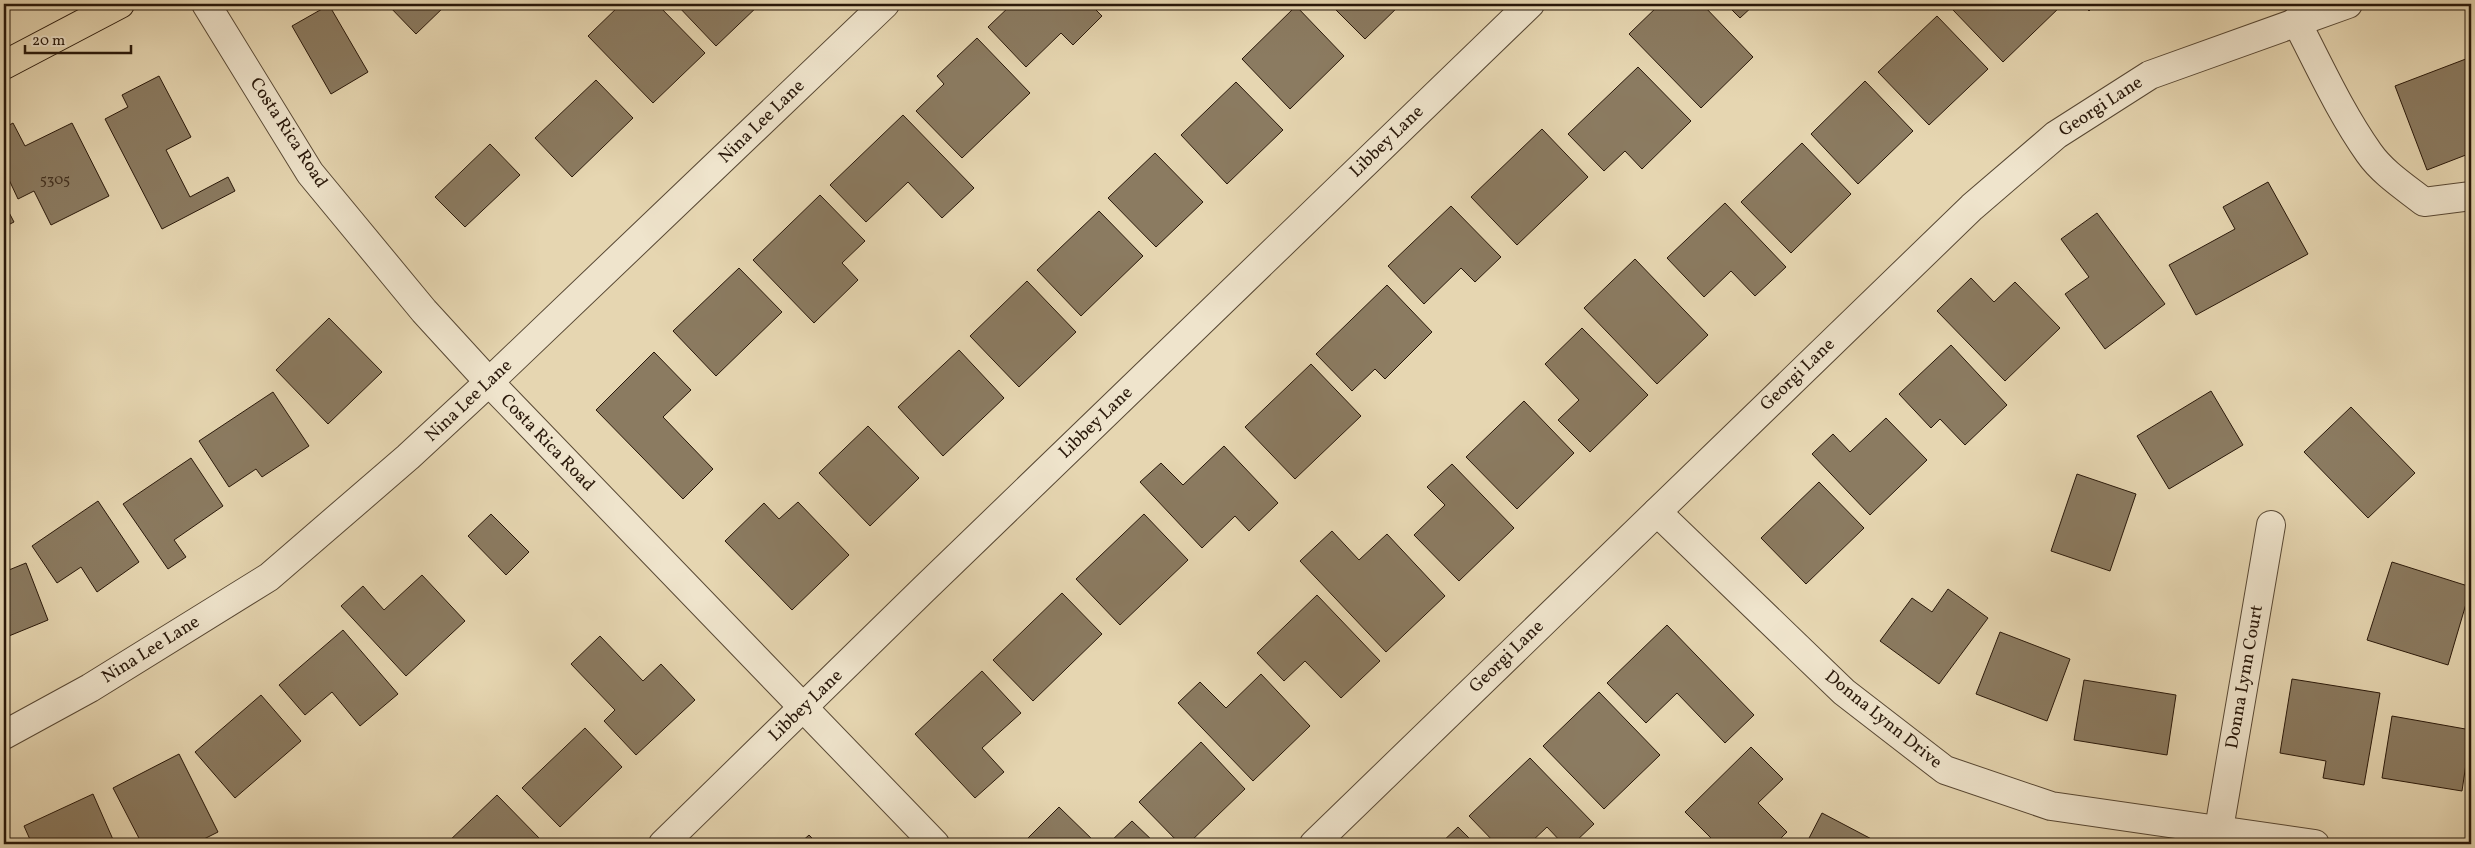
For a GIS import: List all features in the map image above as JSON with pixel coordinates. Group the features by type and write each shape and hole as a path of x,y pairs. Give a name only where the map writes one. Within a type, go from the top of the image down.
{"main road":[{"path":"4,65 120,4"}],"street":[{"name":"Costa Rica Road","path":"206,4 310,173 424,311 489,382 935,844"},
{"name":"Nina Lee Lane","path":"4,735 90,688 269,577 408,457 489,382 885,4"},
{"name":"Libbey Lane","path":"663,844 923,590 1530,4"},
{"name":"Georgi Lane","path":"1314,844 1972,207 2056,135 2150,75 2296,21 2348,4"},
{"path":"2296,21 2346,115 2370,154 2396,181 2424,202 2471,196"},
{"name":"Donna Lynn Drive","path":"1656,512 1844,692 1945,770 2051,806 2315,844"},
{"name":"Donna Lynn Court","path":"2220,829 2271,525"}],"building":[{"path":"387,4 447,4 416,34"},
{"path":"621,4 657,4 705,53 653,103 588,36"},
{"path":"676,4 760,4 716,46"},
{"path":"1012,4 1090,4 1102,16 1073,45 1061,33 1026,67 988,27"},
{"path":"1330,4 1401,4 1365,39"},
{"path":"1660,4 1702,4 1753,57 1701,108 1629,34"},
{"path":"1726,4 1755,4 1740,18"},
{"path":"1959,4 2062,5 2003,62 1953,10"},
{"path":"2083,4 2096,4 2089,11"},
{"path":"329,5 368,72 331,94 292,26"},
{"path":"1296,6 1344,56 1290,109 1242,59"},
{"path":"1937,16 1988,69 1929,125 1878,72"},
{"path":"977,38 1030,93 962,158 916,111 944,84 937,76"},
{"path":"2471,57 2471,153 2427,170 2395,86"},
{"path":"1638,67 1691,121 1642,169 1625,151 1604,171 1568,134"},
{"path":"159,76 191,137 166,150 190,197 228,177 235,191 162,229 105,119 128,107 122,95"},
{"path":"596,80 633,118 572,177 535,138"},
{"path":"1865,81 1913,131 1858,184 1811,134"},
{"path":"1236,82 1283,130 1227,184 1181,135"},
{"path":"903,115 974,188 942,218 908,182 866,222 830,185"},
{"path":"13,123 25,146 72,123 109,196 51,225 34,191 18,199 4,169 4,128"},
{"path":"1542,129 1588,177 1517,245 1471,197"},
{"path":"1802,143 1851,194 1791,253 1741,202"},
{"path":"490,144 520,175 465,227 435,197"},
{"path":"1155,153 1203,202 1156,247 1108,198"},
{"path":"2268,182 2308,254 2196,315 2169,265 2235,229 2223,207"},
{"path":"820,195 865,241 842,263 858,280 814,323 753,260"},
{"path":"4,203 14,222 4,227"},
{"path":"1725,203 1786,267 1755,296 1731,271 1704,297 1667,258"},
{"path":"1451,206 1501,257 1475,282 1461,268 1424,304 1388,266"},
{"path":"1099,211 1143,256 1081,316 1037,270"},
{"path":"2097,213 2165,304 2105,349 2065,294 2089,277 2061,239"},
{"path":"1635,259 1708,335 1657,384 1584,308"},
{"path":"739,268 782,312 716,376 673,331"},
{"path":"1971,278 1994,302 2015,282 2060,328 2005,381 1937,311"},
{"path":"1027,281 1076,332 1019,387 970,336"},
{"path":"1387,285 1432,332 1385,379 1375,369 1352,391 1316,354"},
{"path":"329,318 382,372 328,424 276,370"},
{"path":"1582,328 1648,395 1590,452 1558,420 1579,400 1545,364"},
{"path":"1951,345 2007,405 1965,445 1940,419 1931,428 1899,394"},
{"path":"959,350 1004,398 943,456 898,407"},
{"path":"654,352 691,390 663,417 713,469 683,499 596,410"},
{"path":"1311,364 1361,416 1295,479 1245,427"},
{"path":"2211,391 2243,445 2169,489 2137,436"},
{"path":"273,392 309,446 262,477 256,469 229,487 199,441"},
{"path":"1524,401 1574,453 1517,509 1466,457"},
{"path":"2351,407 2415,473 2368,518 2304,452"},
{"path":"1886,418 1927,460 1870,515 1812,454 1833,434 1850,452"},
{"path":"868,426 919,478 870,526 819,473"},
{"path":"1224,446 1278,503 1249,531 1235,516 1202,548 1140,482 1161,463 1183,485"},
{"path":"191,458 223,506 174,540 186,557 168,569 123,504"},
{"path":"1452,464 1514,528 1459,581 1414,535 1445,505 1427,487"},
{"path":"2077,474 2136,494 2110,571 2051,551"},
{"path":"1819,482 1864,528 1806,584 1761,538"},
{"path":"98,501 139,562 97,592 81,567 57,583 32,546"},
{"path":"798,502 849,555 792,610 725,541 764,503 779,519"},
{"path":"491,514 529,552 506,575 468,536"},
{"path":"1144,514 1188,560 1120,625 1076,579"},
{"path":"1332,531 1359,560 1387,534 1445,596 1386,652 1300,561"},
{"path":"2392,562 2471,587 2448,665 2367,640"},
{"path":"26,563 48,620 4,638 4,572"},
{"path":"422,575 465,621 406,676 341,606 363,586 384,610"},
{"path":"1948,589 1988,618 1939,684 1880,641 1912,598 1932,612"},
{"path":"1062,593 1102,634 1033,701 993,660"},
{"path":"1317,595 1380,661 1341,698 1305,661 1284,681 1257,653"},
{"path":"1667,625 1754,715 1725,743 1677,693 1646,723 1607,683"},
{"path":"343,630 398,694 360,726 332,692 305,715 279,685"},
{"path":"2000,632 2070,659 2047,721 1976,694"},
{"path":"600,636 643,681 661,664 695,700 636,755 604,721 615,710 571,664"},
{"path":"982,671 1021,713 982,748 1004,772 975,798 915,734"},
{"path":"1261,674 1310,726 1253,781 1178,703 1200,682 1226,708"},
{"path":"2292,679 2380,693 2364,785 2323,778 2326,761 2280,753"},
{"path":"2084,680 2176,695 2167,755 2074,740"},
{"path":"1599,692 1660,755 1604,809 1543,746"},
{"path":"261,695 301,741 235,798 195,752"},
{"path":"2392,716 2471,730 2462,791 2382,778"},
{"path":"585,728 622,767 560,827 522,788"},
{"path":"1201,742 1245,789 1188,844 1180,844 1139,802"},
{"path":"1751,747 1783,779 1758,803 1787,832 1775,844 1717,844 1685,812"},
{"path":"179,754 218,832 194,844 142,844 113,788"},
{"path":"1530,758 1594,824 1573,844 1563,844 1547,827 1529,844 1496,844 1469,816"},
{"path":"93,794 115,844 32,844 24,826"},
{"path":"497,795 540,839 534,844 446,844"},
{"path":"1059,807 1097,844 1030,844 1026,840"},
{"path":"1822,813 1881,844 1806,844"},
{"path":"1132,821 1156,844 1108,844"},
{"path":"1458,827 1475,844 1440,844"},
{"path":"6,835 11,844 4,844"},
{"path":"809,835 818,844 799,844"}]}
